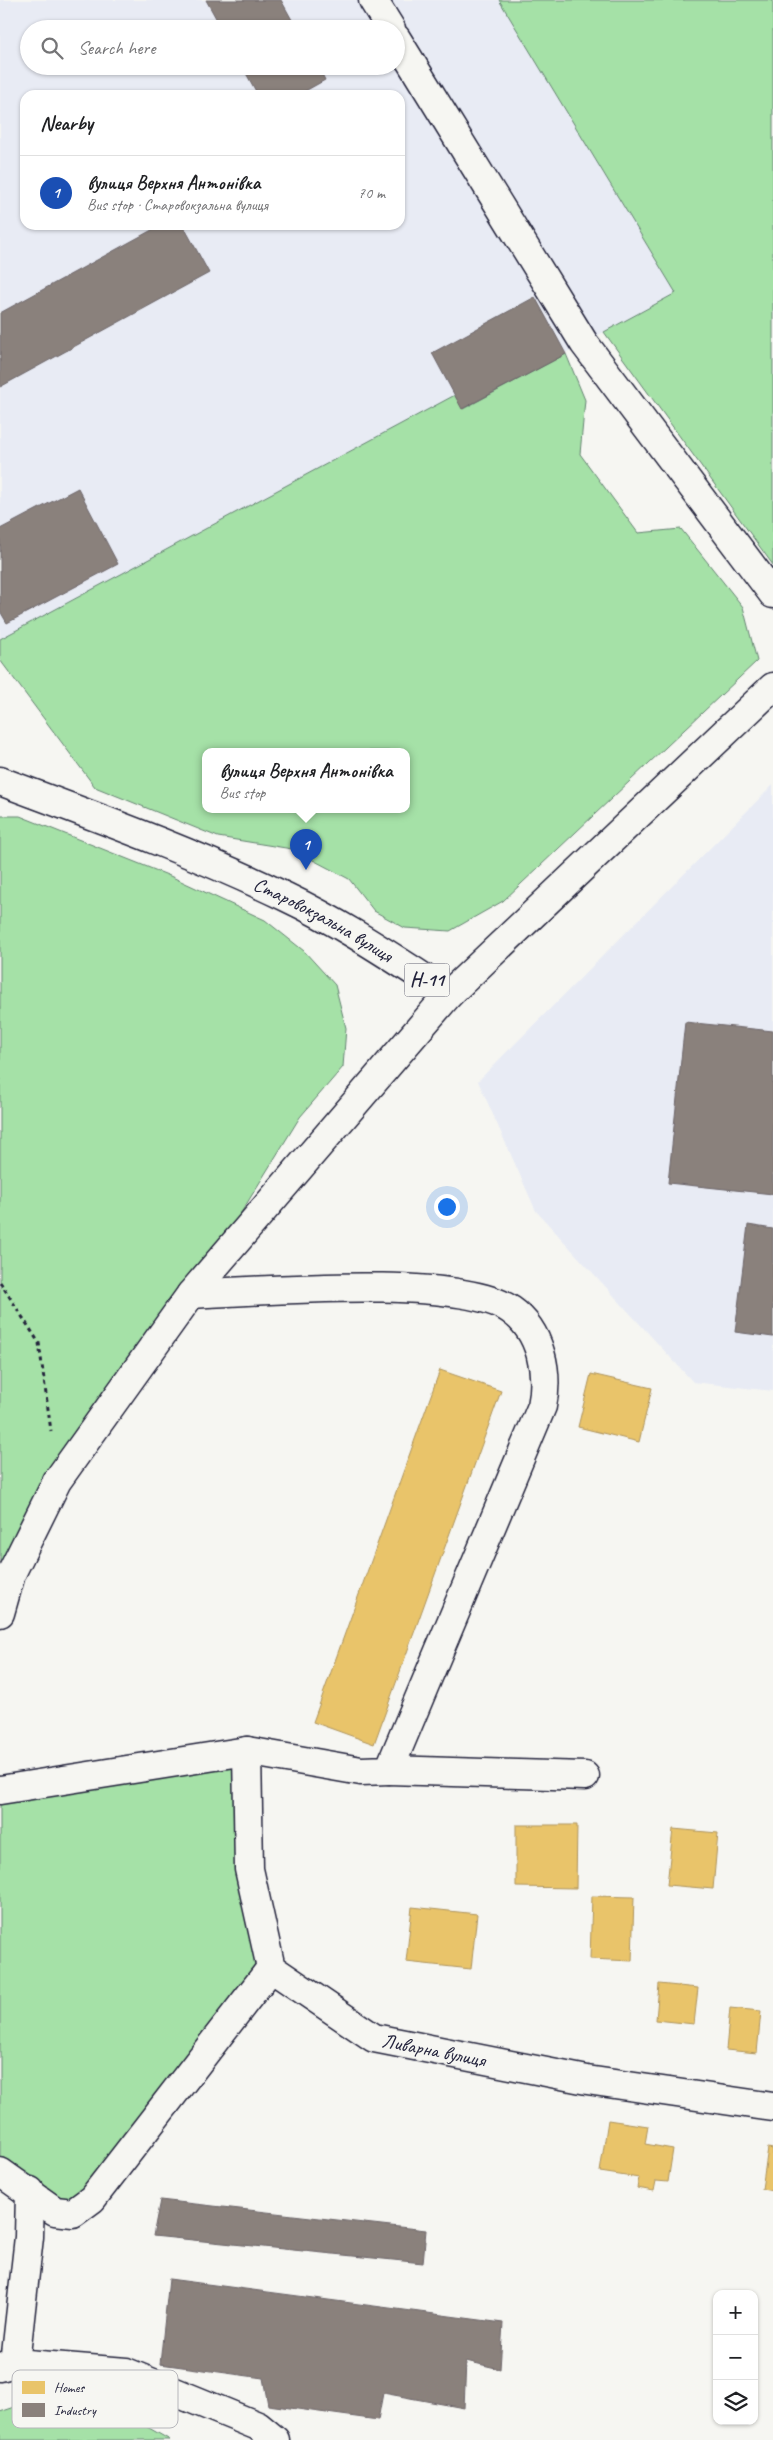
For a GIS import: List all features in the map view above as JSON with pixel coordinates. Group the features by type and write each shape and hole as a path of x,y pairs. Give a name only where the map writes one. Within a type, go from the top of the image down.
{"street":[{"path":"373,0 385,20"},
{"path":"405,53 584,343 773,594"},
{"name":"Н-11","path":"449,994 773,687"},
{"name":"Старовокзальна вулиця","path":"0,781 143,835 286,897 385,952 449,994"},
{"path":"0,1613 11,1574 58,1481 191,1294 449,994"},
{"path":"191,1294 348,1288 420,1289 478,1296 511,1310 533,1336 545,1371 546,1389 542,1406 389,1770"},
{"path":"0,2172 55,2211 73,2213 92,2199 272,1968 249,1869 248,1751"},
{"path":"0,1790 248,1751 361,1771 389,1770 585,1776"},
{"name":"Ливарна вулиця","path":"272,1968 374,2038 587,2080 773,2107"},
{"path":"30,2192 29,2238 8,2365 92,2370"},
{"path":"178,2393 258,2426 275,2440"}],"path":[{"path":"0,1282 39,1343 51,1432"}],"shaded area":[{"path":"0,0 499,0 676,293 462,409 455,396 0,639"},
{"path":"773,785 773,1391 693,1382 536,1211 478,1081"}],"green space":[{"path":"499,0 773,0 773,565 604,332 676,293"},
{"path":"566,354 585,400 580,454 638,533 681,529 743,607 757,661 503,901 450,931 405,928 374,911 349,879 292,849 218,837 95,787 0,660 0,639 455,395 463,409"},
{"path":"0,816 20,816 170,876 265,920 304,951 335,985 346,1028 343,1067 300,1117 191,1294 57,1481 0,1613"},
{"path":"247,1751 271,1968 73,2213 0,2172 0,1790"},
{"path":"12,2408 12,2428 149,2428 170,2440 0,2440 0,2412"}],"building: Homes":[{"path":"440,1370 501,1391 374,1744 313,1722"},
{"path":"591,1374 652,1388 639,1442 578,1427"},
{"path":"516,1825 577,1825 576,1888 516,1887"},
{"path":"673,1829 718,1833 713,1889 667,1885"},
{"path":"592,1896 634,1897 632,1961 590,1959"},
{"path":"412,1907 477,1914 471,1969 406,1962"},
{"path":"659,1984 698,1988 694,2024 656,2020"},
{"path":"730,2008 761,2011 757,2053 726,2050"},
{"path":"608,2120 648,2126 645,2144 673,2149 668,2182 656,2181 654,2191 637,2188 639,2178 600,2172"},
{"path":"768,2148 773,2149 773,2191 762,2189"}],"building: Industry":[{"path":"206,0 281,0 292,20 217,20"},
{"path":"247,75 322,75 325,80 307,90 255,90"},
{"path":"152,230 186,230 209,273 0,387 0,313"},
{"path":"535,297 566,354 462,409 432,353"},
{"path":"78,488 118,564 7,623 0,611 0,529"},
{"path":"685,1022 773,1031 773,1194 668,1183"},
{"path":"748,1225 773,1229 773,1337 735,1332"},
{"path":"160,2200 426,2230 423,2263 153,2236"},
{"path":"169,2279 503,2323 500,2369 466,2361 464,2408 383,2393 378,2420 268,2405 263,2378 160,2364"}],"place":[{"name":"вулиця Верхня Антонівка","path":"306,870"}]}
